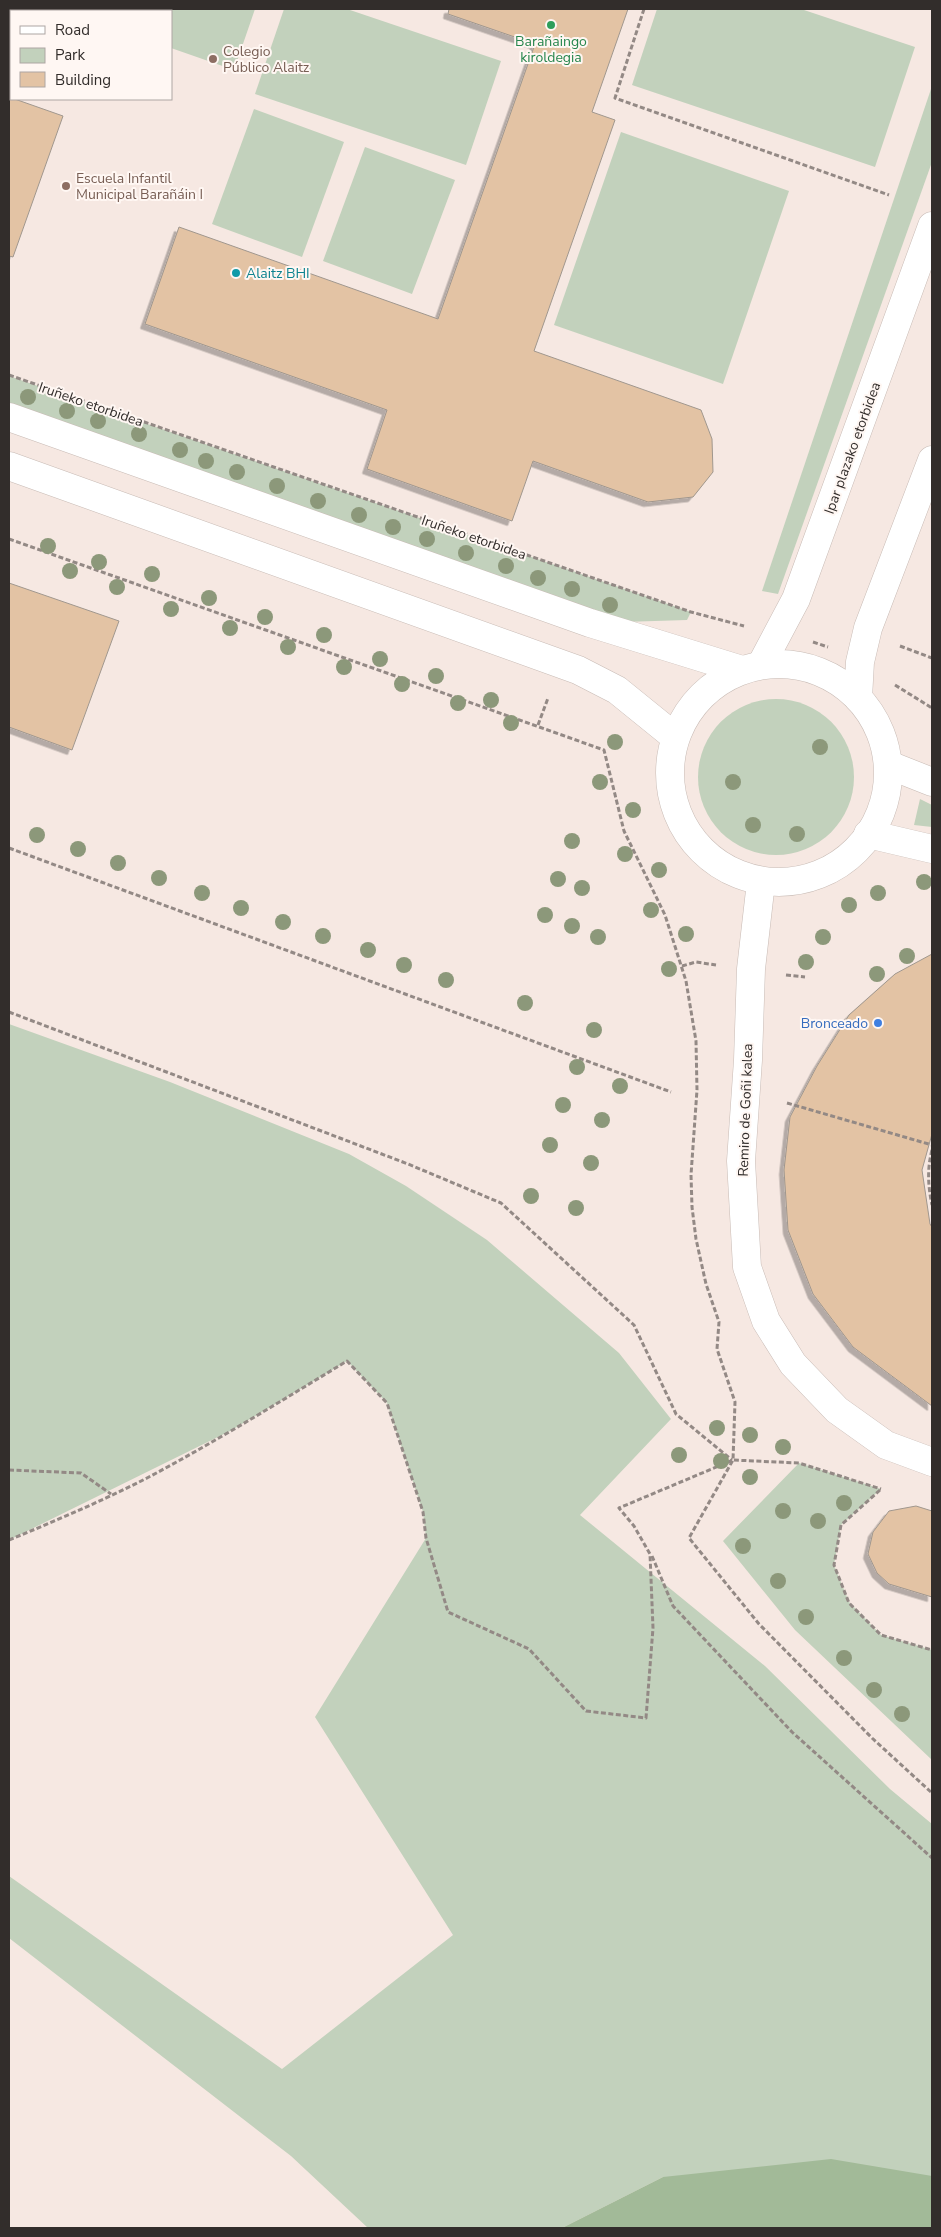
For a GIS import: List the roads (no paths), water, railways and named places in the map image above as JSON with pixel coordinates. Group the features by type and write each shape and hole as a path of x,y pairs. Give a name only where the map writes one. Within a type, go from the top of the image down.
{"main road":[{"name":"Ipar plazako etorbidea","path":"752,667 778,634 796,600 932,226"},
{"path":"9,417 590,623 752,667 796,665 830,676 858,698 879,729 888,765 885,803 868,834 848,859 822,875 792,882 761,882 725,869 696,845 676,812 669,775 675,737 690,708 713,685 752,667"},
{"path":"858,698 860,662 868,628 932,460"},
{"path":"9,466 578,670 617,690 675,737"},
{"path":"888,765 932,782"},
{"path":"868,834 932,849"},
{"name":"Remiro de Goñi kalea","path":"761,882 750,969 748,1060 741,1161 747,1267 766,1321 793,1364 837,1410 886,1445 932,1462"}],"place":[{"name":"Barañaingo kiroldegia","path":"551,25"},
{"name":"Colegio Público Alaitz","path":"213,59"},
{"name":"Escuela Infantil Municipal Barañáin I","path":"66,186"},
{"name":"Alaitz BHI","path":"236,273"},
{"name":"Bronceado","path":"878,1023"}]}
